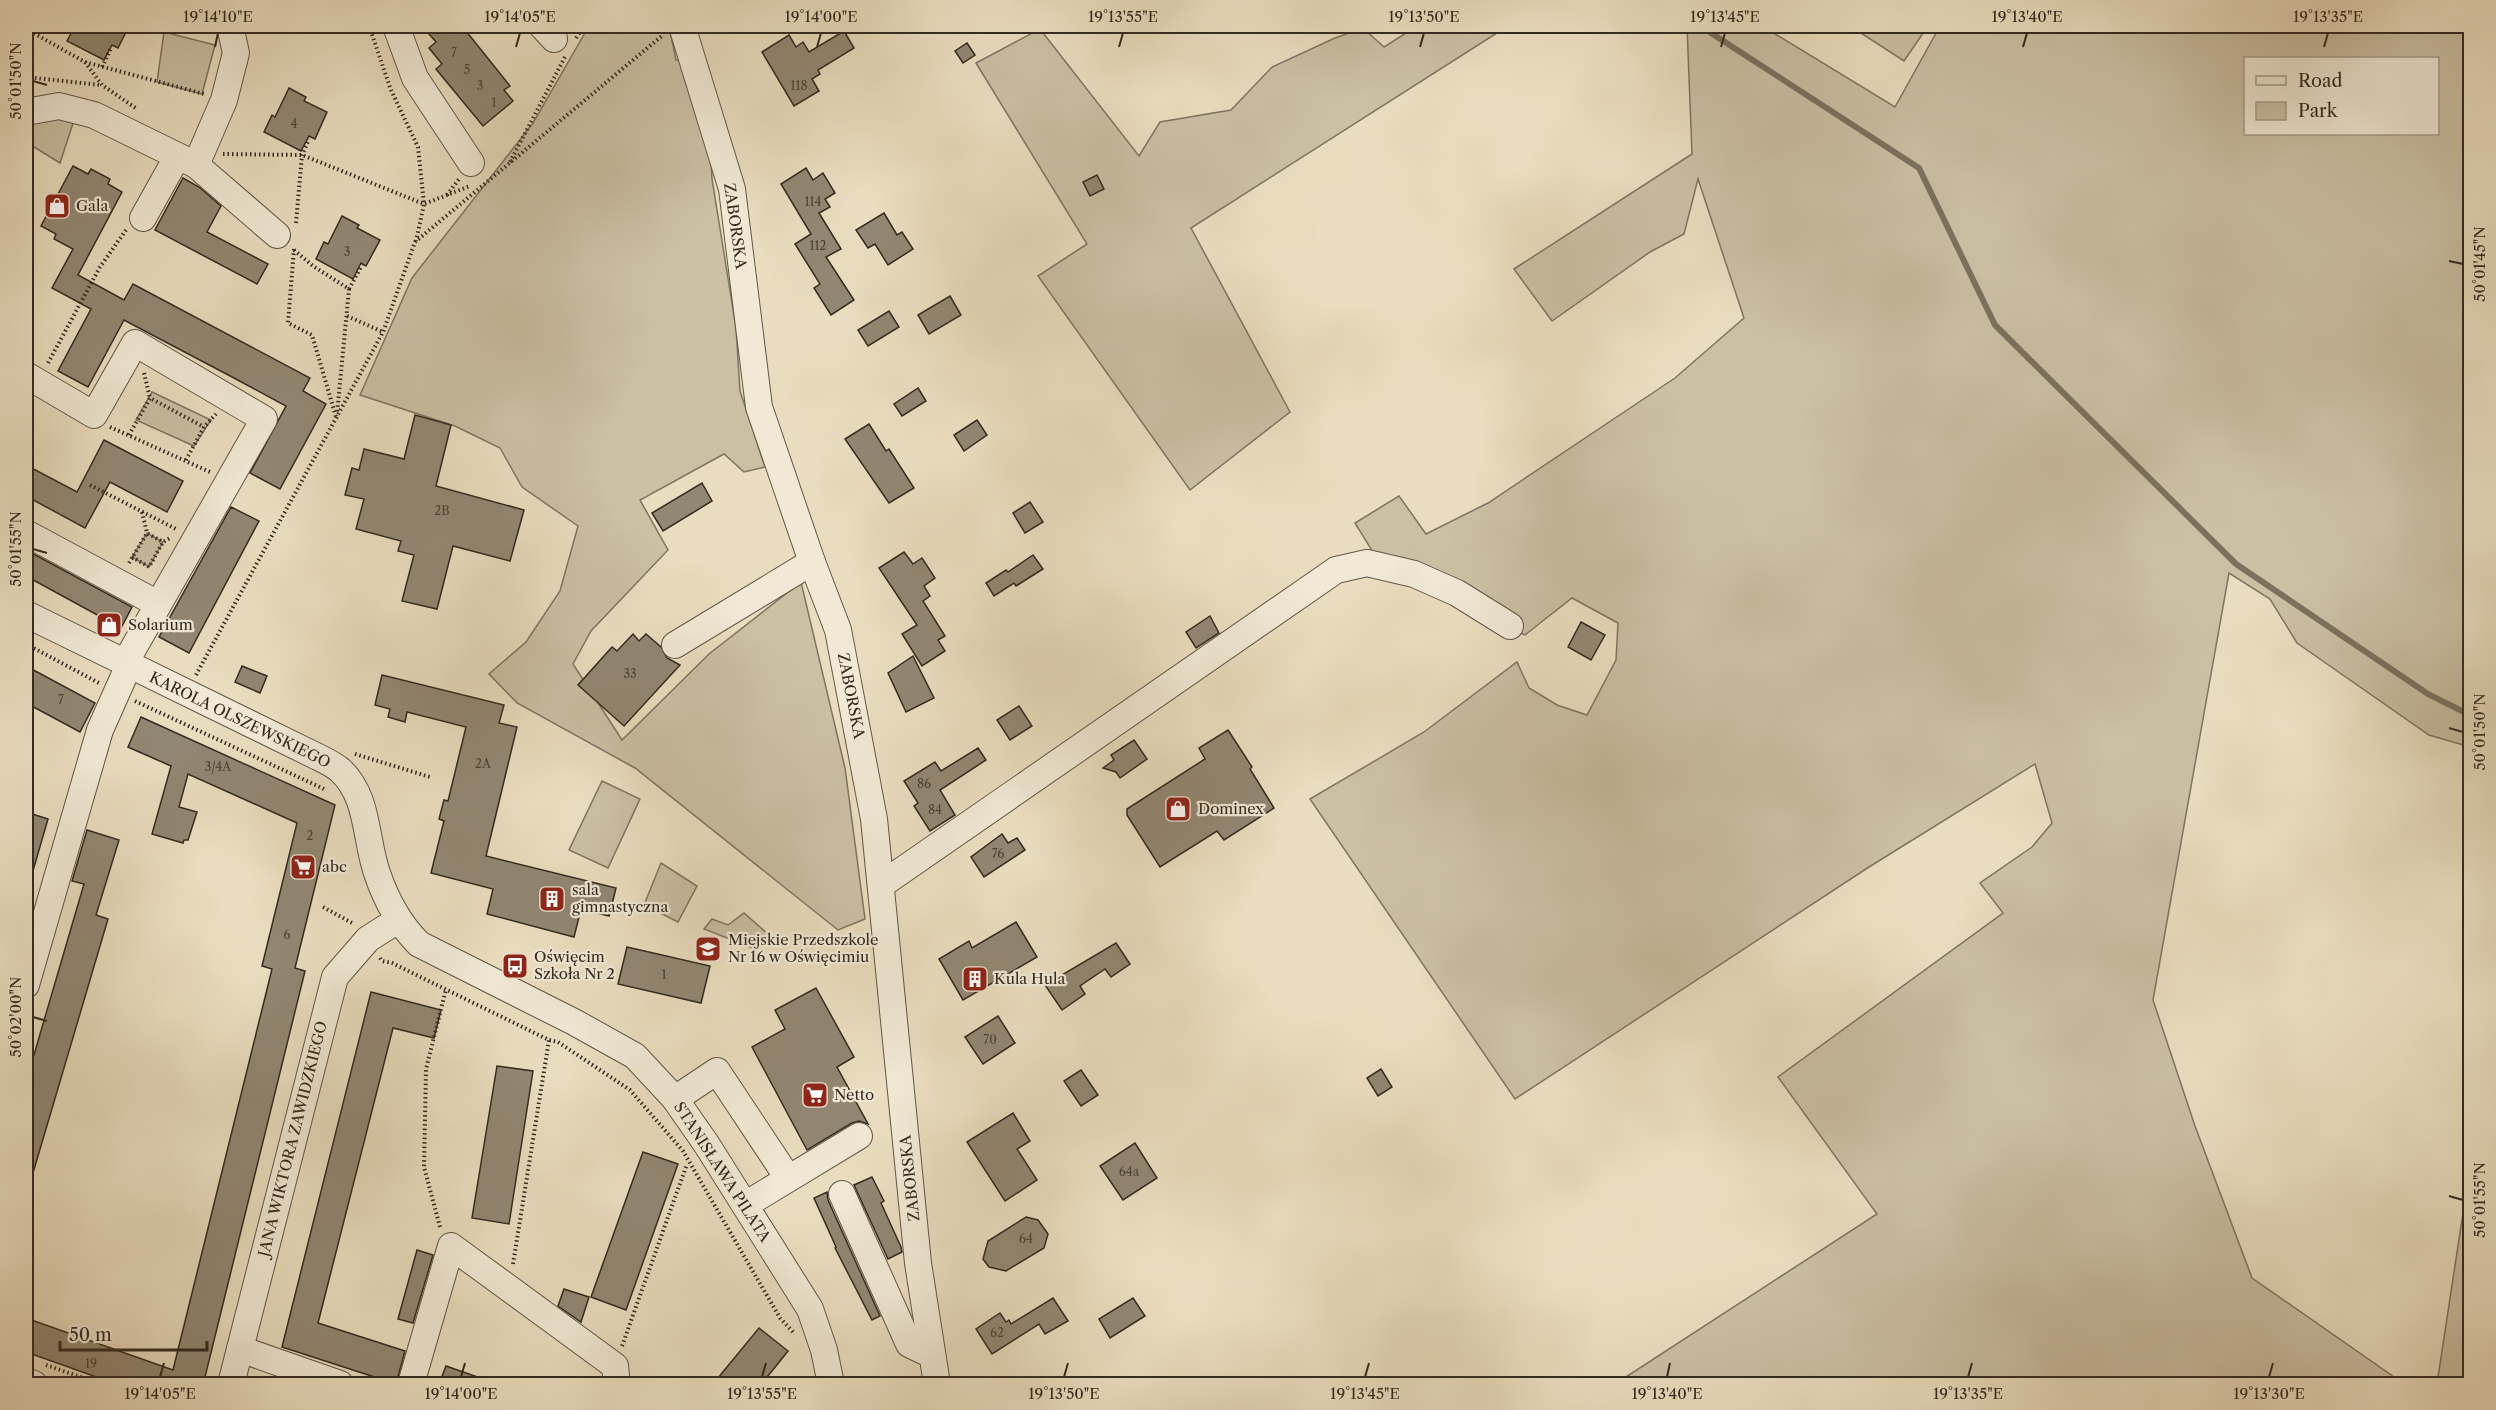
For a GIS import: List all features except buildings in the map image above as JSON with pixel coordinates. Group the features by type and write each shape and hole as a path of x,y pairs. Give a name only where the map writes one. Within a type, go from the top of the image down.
{"street":[{"path":"143,218 191,159 224,100 236,53 230,26"},
{"path":"396,26 416,78 471,163"},
{"name":"ZABORSKA","path":"674,29 732,189 759,407 812,562 838,630 874,819 918,1263 937,1384"},
{"path":"26,112 59,106 94,115 191,159 290,237"},
{"path":"26,985 100,730 127,664 158,604 264,418 135,343 94,415 32,379"},
{"path":"26,533 158,604"},
{"path":"675,645 812,562"},
{"path":"881,885 1336,570 1367,564 1413,574 1457,593 1510,626"},
{"name":"KAROLA OLSZEWSKIEGO","path":"26,614 316,756 339,770 352,785 361,803 376,873 398,921"},
{"name":"JANA WIKTORA ZAWIDZKIEGO","path":"231,1384 335,977 368,939 398,921"},
{"name":"STANISŁAWA PILATA","path":"398,921 418,944 574,1022 635,1056 675,1099 810,1309 824,1350 831,1384"},
{"path":"675,1099 717,1071 788,1178"},
{"path":"745,1205 859,1136"},
{"path":"842,1194 909,1344 932,1355"},
{"path":"411,1384 451,1246 509,1288 616,1375"},
{"path":"240,1348 340,1384"}],"path":[{"path":"196,675 383,332 415,242 424,204 418,147 391,90 369,26"},
{"path":"509,165 559,41 584,26"},
{"path":"26,29 85,62 224,100"},
{"path":"415,242 674,29"},
{"path":"102,67 111,48"},
{"path":"26,76 102,85 85,62"},
{"path":"309,139 302,155 290,237 288,323 312,335 336,418"},
{"path":"191,159 302,155 424,204 495,176"},
{"path":"32,379 100,267 132,221 143,218"},
{"path":"290,237 313,266 349,289"},
{"path":"336,418 349,289 362,265"},
{"path":"346,316 383,332"},
{"path":"186,460 204,427 230,398"},
{"path":"129,435 150,399 204,427"},
{"path":"101,423 229,480"},
{"path":"90,485 195,539"},
{"path":"118,582 147,533 142,512"},
{"path":"132,557 149,567 163,542 147,533"},
{"path":"26,644 117,693 322,787 328,793"},
{"path":"339,770 356,753 430,777"},
{"path":"323,907 361,928 382,961 392,963 549,1040 558,1042 630,1090 683,1151 780,1318 793,1330 796,1339"},
{"path":"446,989 426,1069 424,1167 442,1235 451,1246"},
{"path":"509,1288 549,1040"},
{"path":"616,1375 688,1163"},
{"path":"32,1376 101,1384"}],"green space":[{"path":"589,26 669,26 676,60 685,61 710,145 712,179 736,328 740,391 765,467 744,472 724,454 640,500 668,550 591,631 573,664 622,740 709,654 801,582 845,768 865,919 838,930 635,768 517,703 489,674 526,642 560,591 578,526 522,487 500,448 455,426 360,395 412,278 533,123"},
{"path":"1417,26 1508,26 1191,228 1290,412 1190,490 1038,276 1087,244 976,63 1040,29 1139,156 1160,122 1231,110 1272,67 1335,38 1363,28 1384,47"},
{"path":"1687,26 1762,26 1895,107 1940,26 2461,26 2470,45 2470,747 2429,735 2297,643 2270,599 2229,573 2153,1000 2195,1126 2252,1278 2404,1384 1615,1384 1877,1214 1778,1077 2003,913 1980,883 2032,847 2052,823 2035,764 1869,867 1515,1099 1310,799 1424,732 1517,662 1529,688 1557,705 1587,715 1616,660 1618,623 1572,598 1525,635 1387,575 1355,523 1399,496 1426,534 1488,503 1675,378 1744,318 1698,179 1684,234 1650,252 1552,321 1514,269 1692,154"},
{"path":"1850,26 1928,26 1904,61"},
{"path":"164,32 215,45 202,94 157,82"},
{"path":"77,111 60,163 26,142 26,113"},
{"path":"152,392 211,420 194,446 136,420"},
{"path":"147,533 163,542 149,567 132,557"},
{"path":"602,781 640,799 608,868 569,850"},
{"path":"661,863 697,886 678,922 644,905"},
{"path":"744,913 769,935 752,948 704,929 712,919 728,925"},
{"path":"2470,1167 2470,1384 2437,1384"}],"waterway":[{"path":"1711,26 1711,33 1919,168 1995,325 2236,564 2428,694 2470,715"}],"place":[{"name":"Gala","path":"57,206"},
{"name":"Solarium","path":"109,625"},
{"name":"Dominex","path":"1178,809"},
{"name":"abc","path":"303,867"},
{"name":"sala gimnastyczna","path":"552,899"},
{"name":"Miejskie Przedszkole Nr 16 w Oświęcimiu","path":"708,949"},
{"name":"Oświęcim Szkoła Nr 2","path":"515,966"},
{"name":"Kula Hula","path":"975,979"},
{"name":"Netto","path":"815,1095"}]}
